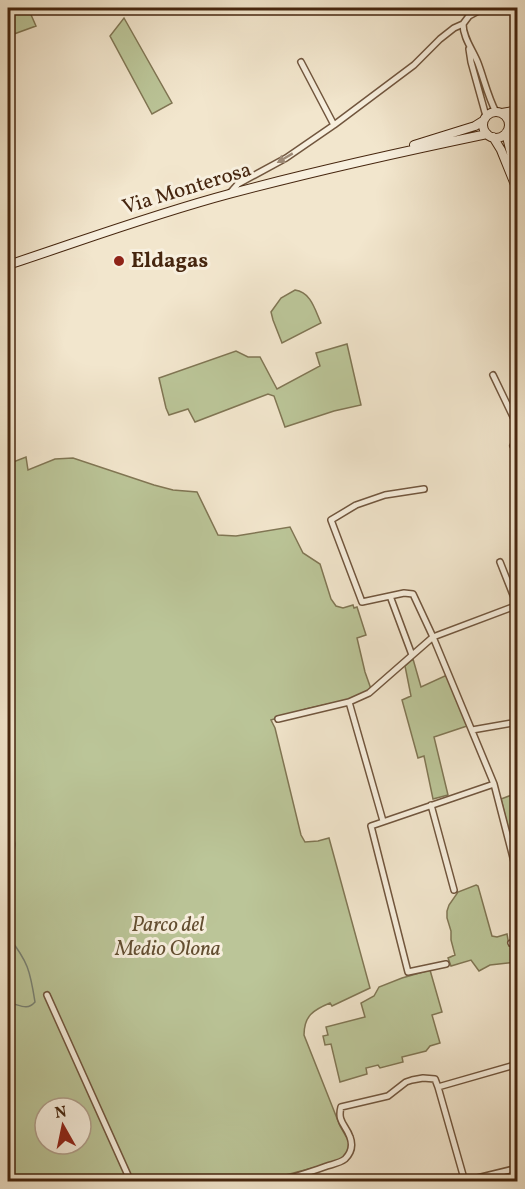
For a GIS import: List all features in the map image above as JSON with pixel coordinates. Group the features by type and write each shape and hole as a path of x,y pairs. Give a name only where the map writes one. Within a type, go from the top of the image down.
{"main road":[{"path":"518,110 491,113 485,119 483,126 501,150 518,192"},
{"path":"499,113 506,116 508,122 507,130 518,181"},
{"name":"Via Monterosa","path":"378,157 475,126 485,119"},
{"path":"490,136 498,137 518,122"},
{"name":"Via Monterosa","path":"8,265 229,194 378,157 490,136"}],"street":[{"path":"229,194 238,184 286,158 334,125 414,65 440,39 463,24 469,16 484,8"},
{"path":"463,24 469,45 499,113"},
{"path":"469,45 485,119"},
{"path":"301,62 334,125"},
{"path":"493,375 518,427"},
{"path":"424,489 385,495 356,505 331,520 362,603 404,593 413,594 434,637 494,784 514,853 518,877"},
{"path":"278,719 349,702 369,693 434,637 517,605 500,562"},
{"path":"390,596 412,655"},
{"path":"349,702 383,821"},
{"path":"472,730 518,722"},
{"path":"446,963 408,972 371,826 494,784"},
{"path":"431,805 454,890"},
{"path":"511,943 518,941"},
{"path":"47,995 132,1182"},
{"path":"438,1087 518,1064"},
{"path":"277,1182 343,1161 350,1153 352,1143 349,1132 341,1121 339,1114 341,1107 388,1096 412,1080 435,1079 465,1181 516,1168 518,1179"},
{"path":"299,1176 304,1182"}],"green space":[{"path":"8,8 28,8 36,26 14,34 8,19"},
{"path":"124,18 172,103 152,114 110,36"},
{"path":"295,290 309,298 321,323 282,343 271,312 281,298"},
{"path":"347,344 361,405 285,427 274,396 268,394 195,422 188,409 169,415 166,408 159,378 236,351 248,357 260,357 277,389 320,366 316,353"},
{"name":"Parco del Medio Olona","path":"26,457 28,470 55,459 73,458 154,485 173,490 197,492 218,535 236,536 290,527 303,553 320,564 331,599 336,606 343,608 353,605 354,608 357,607 366,635 357,638 371,689 351,699 271,720 275,728 301,835 305,842 329,838 370,988 332,1006 330,1003 319,1008 308,1018 304,1028 304,1035 340,1126 351,1145 350,1152 339,1161 263,1181 8,1182 8,464"},
{"path":"413,659 421,687 447,675 467,726 434,737 448,795 433,799 424,756 418,758 402,700 411,696 405,666"},
{"path":"517,793 518,850 513,848 501,799"},
{"path":"476,885 492,936 507,934 509,946 517,944 517,962 490,965 479,971 471,960 451,966 448,958 455,955 447,911 458,892"},
{"path":"430,970 442,1012 432,1015 440,1043 430,1046 426,1051 402,1057 403,1062 380,1068 378,1065 366,1068 367,1074 340,1082 331,1044 325,1045 323,1036 328,1035 326,1027 365,1017 361,1003 374,996 379,987"}],"waterway":[{"path":"8,834 15,844 12,899 8,911"},
{"path":"8,936 27,967 35,1002 26,1007 10,1003 8,1006"}],"place":[{"name":"Eldagas","path":"119,261"}]}
